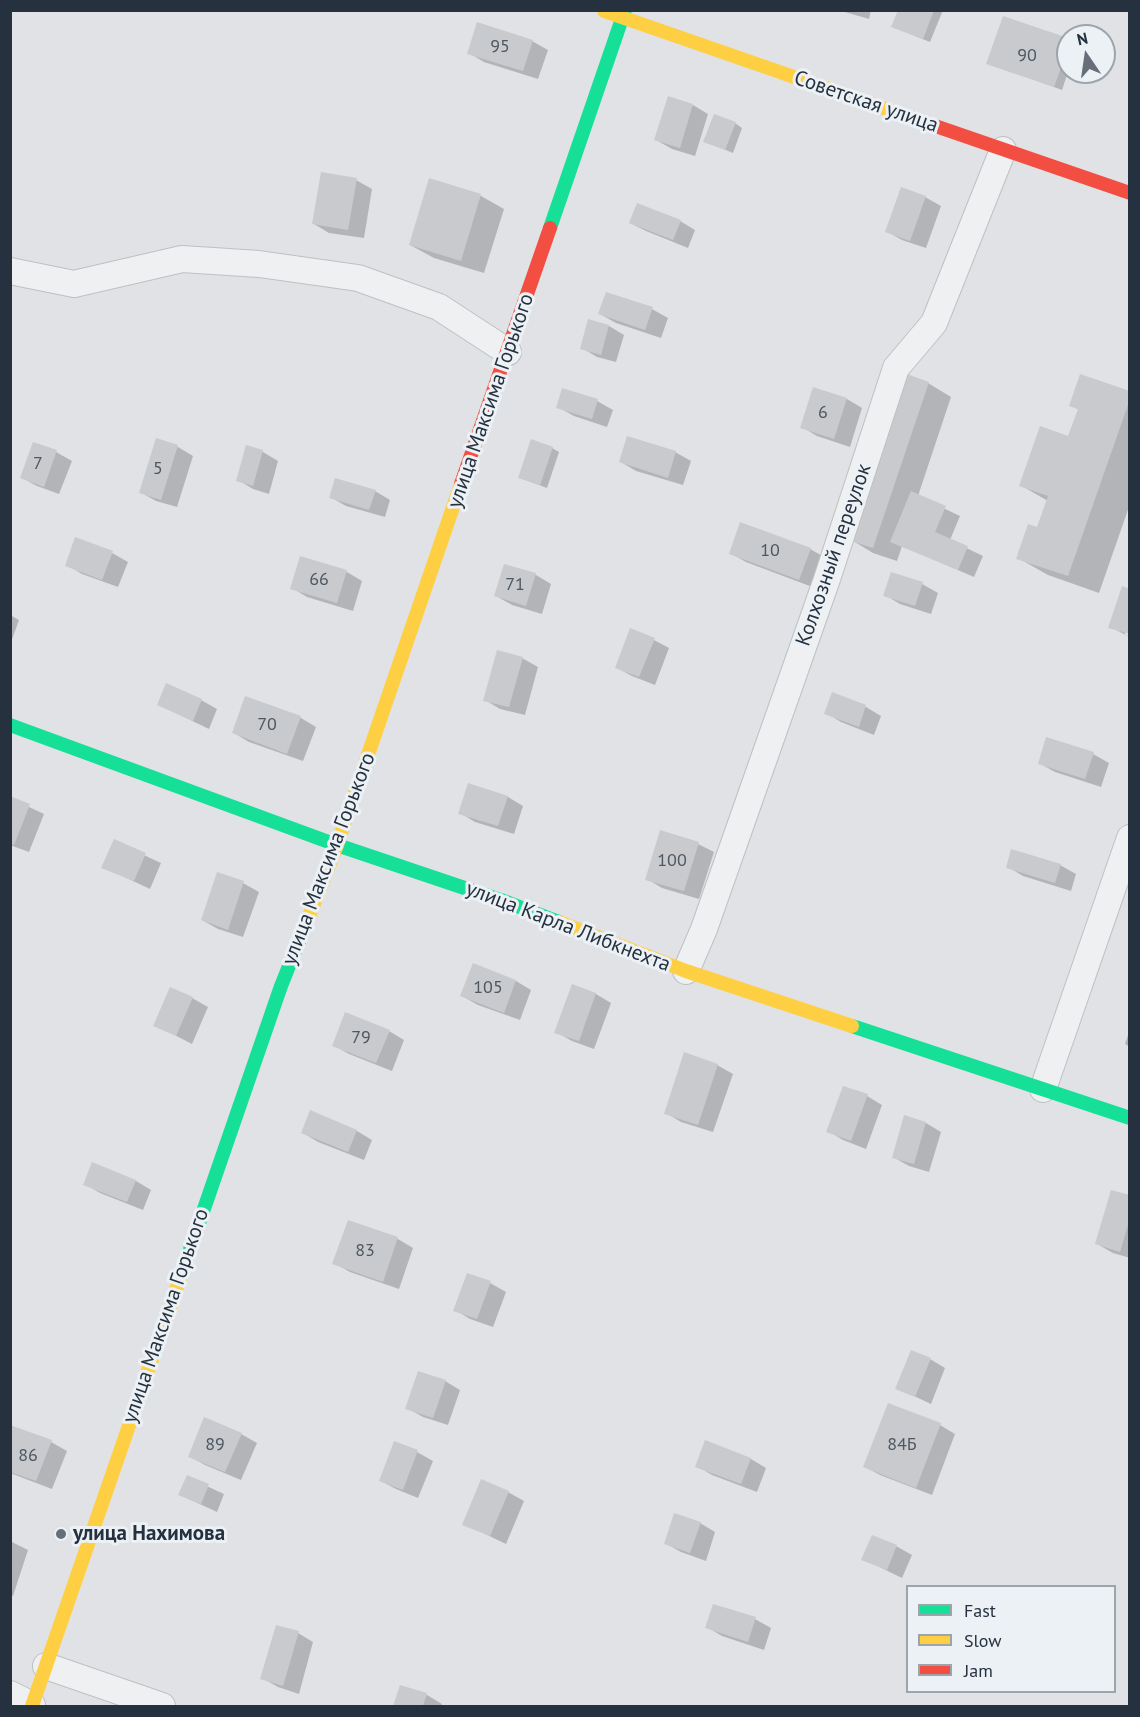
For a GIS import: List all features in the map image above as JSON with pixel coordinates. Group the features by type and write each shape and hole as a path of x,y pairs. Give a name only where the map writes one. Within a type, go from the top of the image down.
{"street":[{"name":"Советская улица","path":"602,10 624,15 1130,193"},
{"name":"улица Максима Горького","path":"25,1702 46,1666 281,986 337,845 624,15"},
{"name":"Колхозный переулок","path":"686,971 704,929 823,590 896,368 934,323 1003,150"},
{"path":"10,271 74,284 182,260 259,264 358,278 439,307 508,352"},
{"name":"улица Карла Либкнехта","path":"10,725 337,845 509,903 686,971 1130,1118"},
{"path":"1043,1089 1130,838"},
{"path":"46,1666 162,1707"}],"building":[{"path":"898,10 934,10 923,39 891,27"},
{"path":"1003,16 1056,34 1054,87 986,64"},
{"path":"477,22 533,40 523,71 467,54"},
{"path":"668,96 693,104 680,148 654,140"},
{"path":"714,114 736,122 725,150 703,142"},
{"path":"321,172 357,178 348,230 312,224"},
{"path":"429,178 481,194 461,261 409,245"},
{"path":"901,187 926,196 910,241 885,232"},
{"path":"637,203 681,220 673,240 629,223"},
{"path":"606,292 653,307 645,330 598,314"},
{"path":"588,319 609,325 601,355 580,349"},
{"path":"904,373 929,382 873,548 848,540"},
{"path":"1080,374 1130,391 1130,399 1068,576 1016,559 1028,524 1037,527 1048,496 1019,486 1040,426 1068,436 1078,409 1069,406"},
{"path":"813,387 847,398 834,439 800,428"},
{"path":"562,388 598,399 592,419 556,408"},
{"path":"627,436 676,451 668,478 619,462"},
{"path":"156,438 178,445 161,500 139,493"},
{"path":"531,439 553,447 540,485 518,478"},
{"path":"33,442 57,450 44,487 20,478"},
{"path":"246,445 263,450 253,486 236,481"},
{"path":"335,478 376,490 369,510 329,498"},
{"path":"911,491 946,506 935,532 968,546 958,570 890,542"},
{"path":"740,522 811,548 799,580 729,554"},
{"path":"75,537 113,551 102,580 65,566"},
{"path":"300,556 347,570 337,603 290,589"},
{"path":"504,564 536,573 526,606 494,596"},
{"path":"891,572 923,582 915,606 883,596"},
{"path":"1122,586 1130,589 1130,634 1108,628"},
{"path":"630,628 655,638 639,677 615,668"},
{"path":"497,650 523,657 509,707 483,701"},
{"path":"166,683 202,699 193,721 157,705"},
{"path":"832,692 866,705 859,727 824,714"},
{"path":"245,696 301,716 287,754 232,733"},
{"path":"1046,737 1094,752 1085,779 1038,764"},
{"path":"468,783 508,796 498,826 458,814"},
{"path":"10,796 30,804 14,845 10,843"},
{"path":"660,830 699,842 684,891 645,880"},
{"path":"114,839 146,853 134,881 101,868"},
{"path":"1011,849 1061,864 1055,883 1006,868"},
{"path":"217,872 244,881 228,930 201,920"},
{"path":"473,963 516,980 504,1013 460,996"},
{"path":"572,984 596,993 579,1041 554,1033"},
{"path":"170,987 193,997 176,1036 153,1026"},
{"path":"345,1012 390,1030 376,1063 332,1046"},
{"path":"684,1052 718,1064 698,1125 664,1114"},
{"path":"843,1086 868,1094 851,1141 826,1132"},
{"path":"310,1110 357,1130 348,1152 301,1133"},
{"path":"904,1115 926,1122 914,1164 892,1158"},
{"path":"92,1162 136,1180 127,1202 83,1185"},
{"path":"1111,1190 1130,1195 1130,1218 1120,1252 1095,1244"},
{"path":"348,1220 398,1237 383,1282 332,1264"},
{"path":"467,1273 491,1281 477,1319 453,1311"},
{"path":"911,1350 931,1358 915,1397 895,1389"},
{"path":"418,1371 446,1380 433,1418 405,1409"},
{"path":"888,1403 941,1423 916,1488 863,1467"},
{"path":"204,1417 242,1433 225,1472 188,1457"},
{"path":"10,1425 52,1440 36,1481 10,1472"},
{"path":"705,1440 751,1458 741,1484 695,1467"},
{"path":"394,1441 418,1450 403,1490 379,1481"},
{"path":"187,1475 209,1484 201,1504 178,1495"},
{"path":"481,1479 509,1491 490,1536 462,1525"},
{"path":"674,1513 701,1522 690,1553 664,1544"},
{"path":"872,1535 897,1545 887,1570 861,1560"},
{"path":"713,1604 756,1617 748,1642 705,1628"},
{"path":"276,1625 299,1631 283,1686 260,1679"},
{"path":"400,1685 427,1693 423,1706 393,1706"}],"traffic: fast":[{"path":"550,228 625,10"},
{"path":"10,725 337,845 559,922"},
{"path":"187,1258 281,986 304,929"},
{"path":"852,1026 1130,1118"}],"traffic: slow":[{"path":"604,11 915,119"},
{"path":"304,929 337,845 461,484"},
{"path":"559,922 686,971 852,1026"},
{"path":"32,1706 187,1258"}],"traffic: jam":[{"path":"915,119 1130,193"},
{"path":"461,484 550,228"}],"place":[{"name":"улица Нахимова","path":"61,1534"}]}
